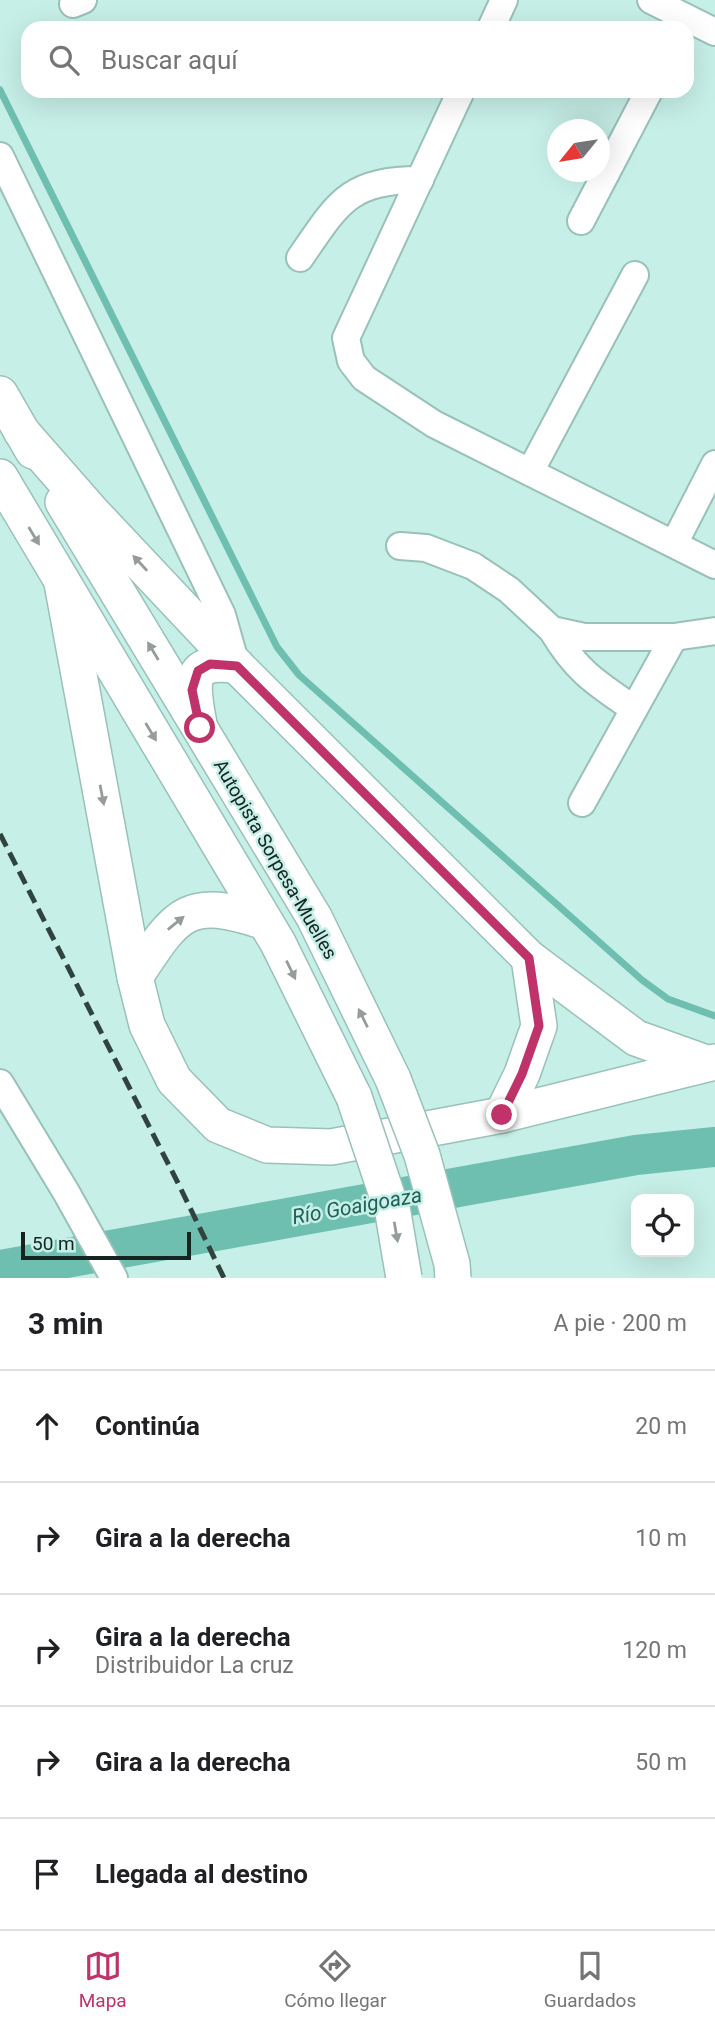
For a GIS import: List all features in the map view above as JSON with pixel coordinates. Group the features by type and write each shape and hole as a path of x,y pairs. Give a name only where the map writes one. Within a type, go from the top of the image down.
{"main road":[{"name":"Autopista Sorpesa-Muelles","path":"0,394 314,917 393,1079 425,1167 452,1264 453,1278"},
{"path":"21,430 92,512 237,666 529,958 636,1038 710,1062"},
{"path":"0,477 278,943 354,1097 393,1213 404,1278"},
{"path":"62,583 135,977 147,1025 174,1080 218,1125 267,1145 331,1147 502,1115 710,1062"},
{"path":"200,728 192,690 198,671 210,664 237,666"},
{"path":"135,977 164,933 187,914 210,909 238,913 265,922"},
{"path":"502,1115 522,1074 539,1026 529,958"}],"street":[{"path":"494,21 504,0"},
{"path":"650,0 682,15"},
{"path":"694,21 715,32"},
{"path":"458,98 346,338 351,360 364,378 434,424 715,565"},
{"path":"581,221 645,98"},
{"path":"0,156 222,615 237,666"},
{"path":"300,258 335,206 355,192 391,180 420,180"},
{"path":"530,472 635,275"},
{"path":"674,544 715,464"},
{"path":"400,546 426,548 473,566 509,590 552,630 567,655 589,678 634,709"},
{"path":"552,630 584,637 674,637 715,631"},
{"path":"582,803 674,637"},
{"path":"0,1083 114,1278"}],"waterway":[{"path":"0,90 277,647 299,675 642,980 668,999 715,1016"},
{"name":"Río Goaigoaza","path":"0,1270 636,1155 715,1147"}],"railway":[{"path":"0,834 224,1278"}],"route":[{"path":"200,728 192,690 198,671 210,664 237,666 529,958 539,1026 522,1074 502,1115"}]}
